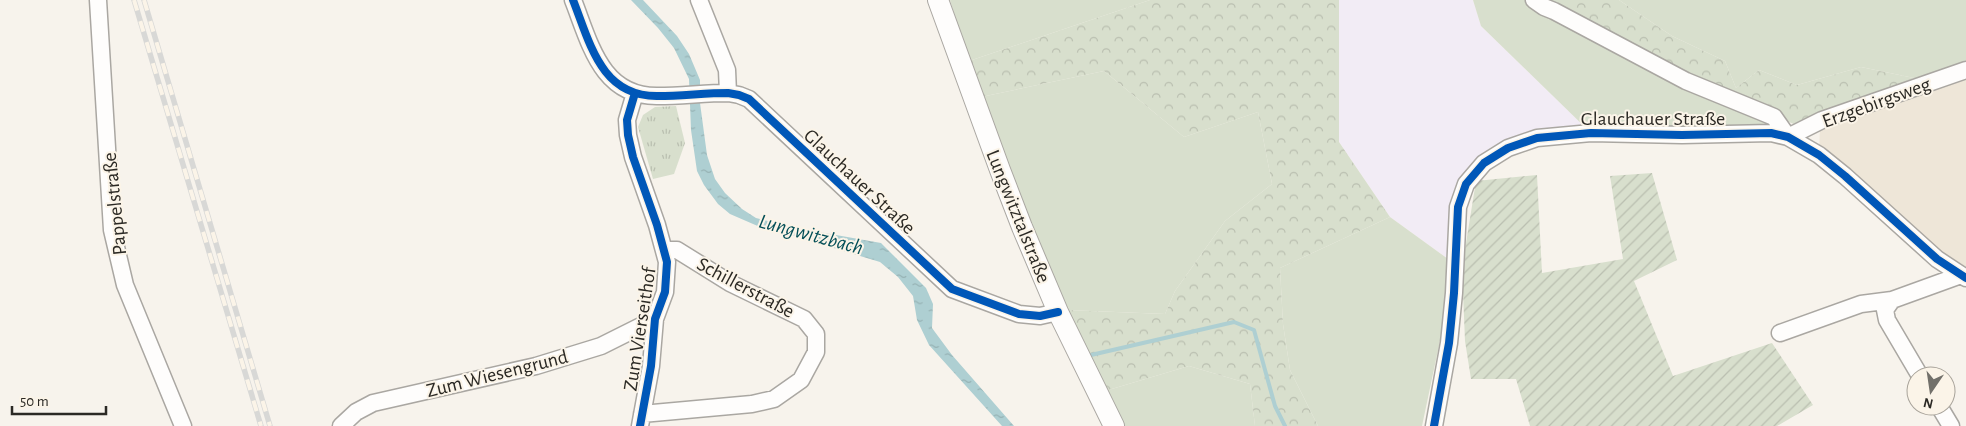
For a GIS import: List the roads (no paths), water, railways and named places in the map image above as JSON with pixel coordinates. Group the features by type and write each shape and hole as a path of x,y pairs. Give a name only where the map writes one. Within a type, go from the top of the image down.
{"main road":[{"name":"Lungwitztalstraße","path":"938,0 1000,170 1058,312 1114,426"}],"street":[{"name":"Pappelstraße","path":"98,0 112,230 125,285 182,426"},
{"path":"573,0 604,71 621,87 635,93"},
{"path":"699,0 727,70 728,93"},
{"path":"1534,0 1686,81 1774,118 1788,137"},
{"name":"Erzgebirgsweg","path":"1788,137 1822,120 1966,70"},
{"name":"Glauchauer Straße","path":"635,93 656,96 728,93 749,99 882,226 952,289 1020,314 1040,316 1058,312"},
{"name":"Zum Vierseithof","path":"635,93 627,120 628,135 633,157 667,262 665,292 655,319 651,366 641,420"},
{"name":"Glauchauer Straße","path":"1434,426 1449,343 1454,293 1458,207 1466,184 1484,163 1508,148 1537,138 1591,133 1682,135 1771,133 1788,137 1818,155 1845,176 1937,259 1964,277"},
{"name":"Schillerstraße","path":"641,420 752,404 774,399 800,380 816,352 816,334 804,319 730,283 677,250 664,250"},
{"name":"Glauchauer Straße","path":"1780,333 1861,304 1892,300 1964,277"},
{"path":"1892,300 1885,310 1887,320 1914,366"},
{"name":"Zum Wiesengrund","path":"341,426 356,412 373,403 545,363 601,346 655,319"}],"water":[{"name":"Lungwitzbach","path":"631,0 643,0 677,36 689,54 700,80 700,103 707,155 715,179 725,193 742,209 756,218 791,227 881,243 926,288 933,304 932,328 952,355 1014,426 1002,426 929,345 917,320 913,296 898,277 880,262 784,233 767,230 730,214 718,204 704,185 697,171 691,130 689,79 674,48"}],"waterway":[{"path":"1091,355 1234,322 1254,330 1275,406 1285,426"}],"railway":[{"path":"134,0 261,426"},
{"path":"144,0 270,426"}]}
